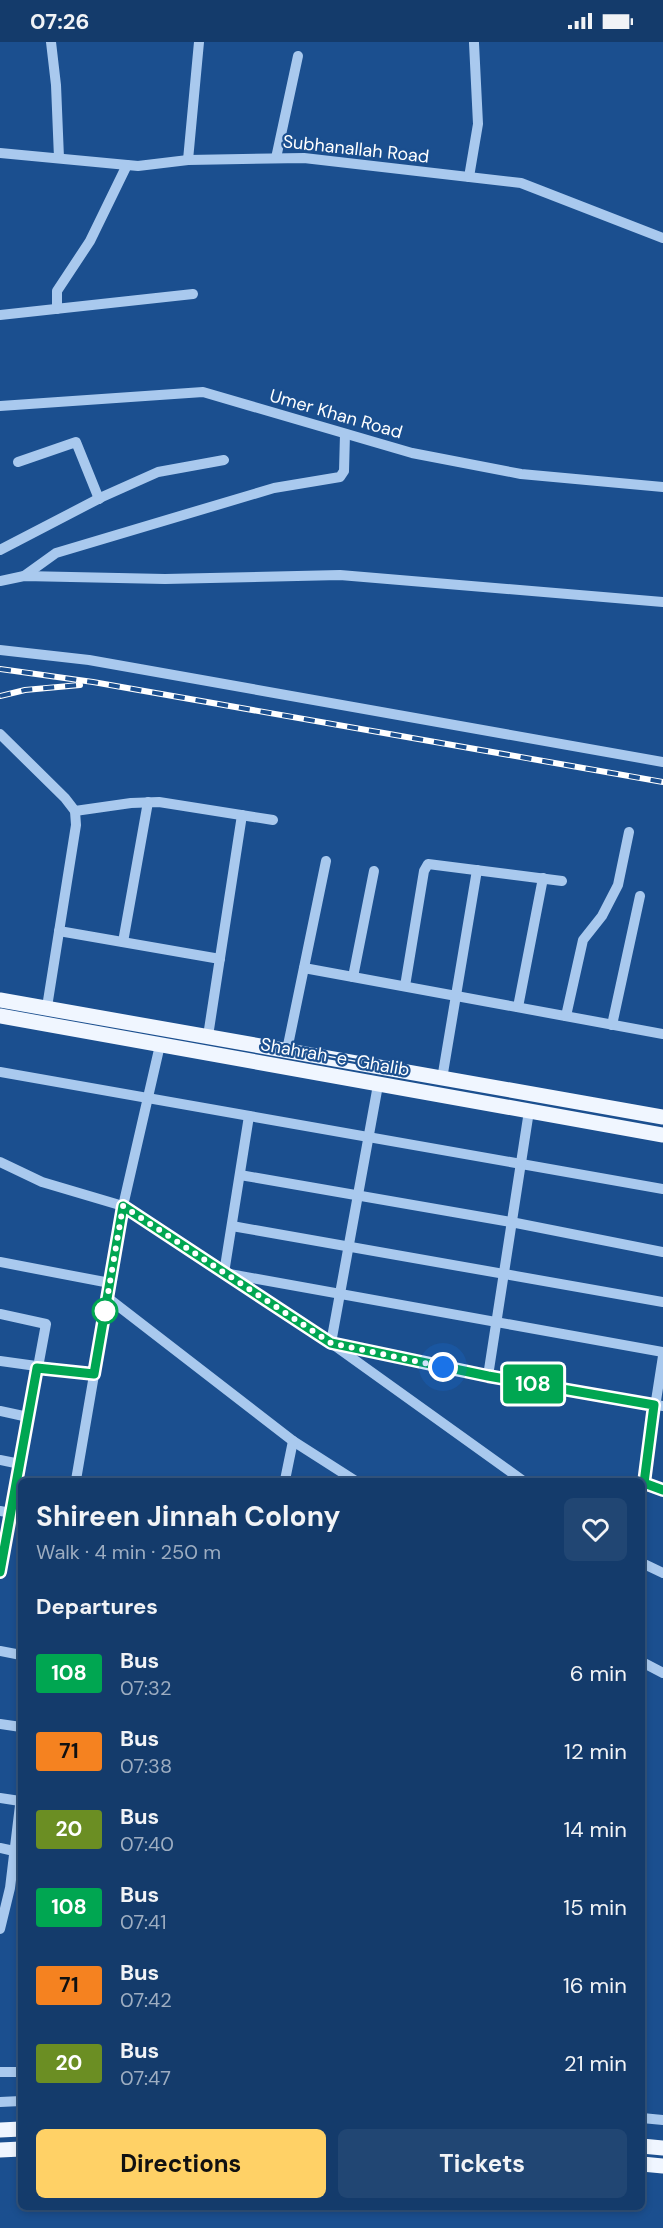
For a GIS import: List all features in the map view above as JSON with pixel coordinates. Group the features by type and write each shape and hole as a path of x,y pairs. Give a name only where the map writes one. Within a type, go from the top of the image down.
{"main road":[{"name":"Shahrah-e-Ghalib","path":"0,999 663,1117"},
{"name":"Shahrah-e-Ghalib","path":"0,1016 663,1135"},
{"path":"0,2130 18,2129"},
{"path":"645,2146 663,2148"},
{"path":"0,2150 18,2149"},
{"path":"645,2164 663,2166"}],"street":[{"path":"51,42 56,85 59,158"},
{"path":"188,160 199,42"},
{"path":"469,177 478,124 474,43"},
{"path":"276,158 298,56"},
{"name":"Subhanallah Road","path":"0,153 59,158 99,165 188,160 304,158 521,183 663,238"},
{"path":"57,309 57,291 90,241 127,165"},
{"path":"0,315 193,294"},
{"name":"Umer Khan Road","path":"0,406 203,392 411,453 521,474 663,487"},
{"path":"24,576 56,553 264,491 340,477 344,471 345,434"},
{"path":"18,462 76,442 99,499"},
{"path":"0,550 99,499 158,472 224,460"},
{"path":"0,581 24,576 165,579 340,575 663,602"},
{"path":"0,650 89,660 663,762"},
{"path":"0,734 65,798 75,811 76,825 47,1007"},
{"path":"75,811 148,802 273,820"},
{"path":"123,942 148,802"},
{"path":"208,1036 242,815"},
{"path":"566,1016 583,940 602,915 618,885 629,832"},
{"path":"287,1050 326,861"},
{"path":"405,986 426,866 434,864 562,881"},
{"path":"442,1079 477,870"},
{"path":"353,977 374,871"},
{"path":"518,1007 543,879"},
{"path":"612,1025 640,896"},
{"path":"59,931 220,959"},
{"path":"303,968 456,994 612,1025 662,1030"},
{"path":"76,1478 123,1206 160,1045"},
{"path":"0,1072 369,1139 663,1189"},
{"path":"331,1343 378,1085"},
{"path":"488,1376 529,1111"},
{"path":"224,1273 249,1116"},
{"path":"0,1162 42,1182 123,1206 331,1343 519,1478"},
{"path":"240,1175 512,1222 663,1252"},
{"path":"232,1226 663,1302"},
{"path":"0,1262 110,1283"},
{"path":"224,1273 495,1321 663,1354 659,1406 645,1478"},
{"path":"108,1298 292,1440 351,1478"},
{"path":"0,1314 46,1324 0,1572"},
{"path":"331,1343 488,1376 659,1406"},
{"path":"0,1360 37,1368 94,1374"},
{"path":"0,1411 28,1417"},
{"path":"285,1478 292,1440"},
{"path":"0,1460 20,1464"},
{"path":"645,1486 663,1490"},
{"path":"645,1564 663,1573"},
{"path":"0,1651 18,1654"},
{"path":"645,1664 663,1673"},
{"path":"0,1724 18,1727"},
{"path":"0,1798 18,1799"},
{"path":"0,1929 15,1889 14,1851 18,1816"},
{"path":"0,1848 14,1851"},
{"path":"0,2072 18,2072"},
{"path":"0,2102 18,2102"},
{"path":"645,2118 663,2120"}],"railway":[{"path":"0,669 93,682 663,782"},
{"path":"0,696 25,690 80,685"}],"bus line":[{"name":"108","path":"0,1572 37,1368 94,1374 123,1206 331,1343 488,1376 654,1405 645,1478"},
{"name":"108","path":"645,1483 663,1490"}],"route":[{"path":"105,1311 104,1317 123,1206 331,1343 443,1367"}]}
